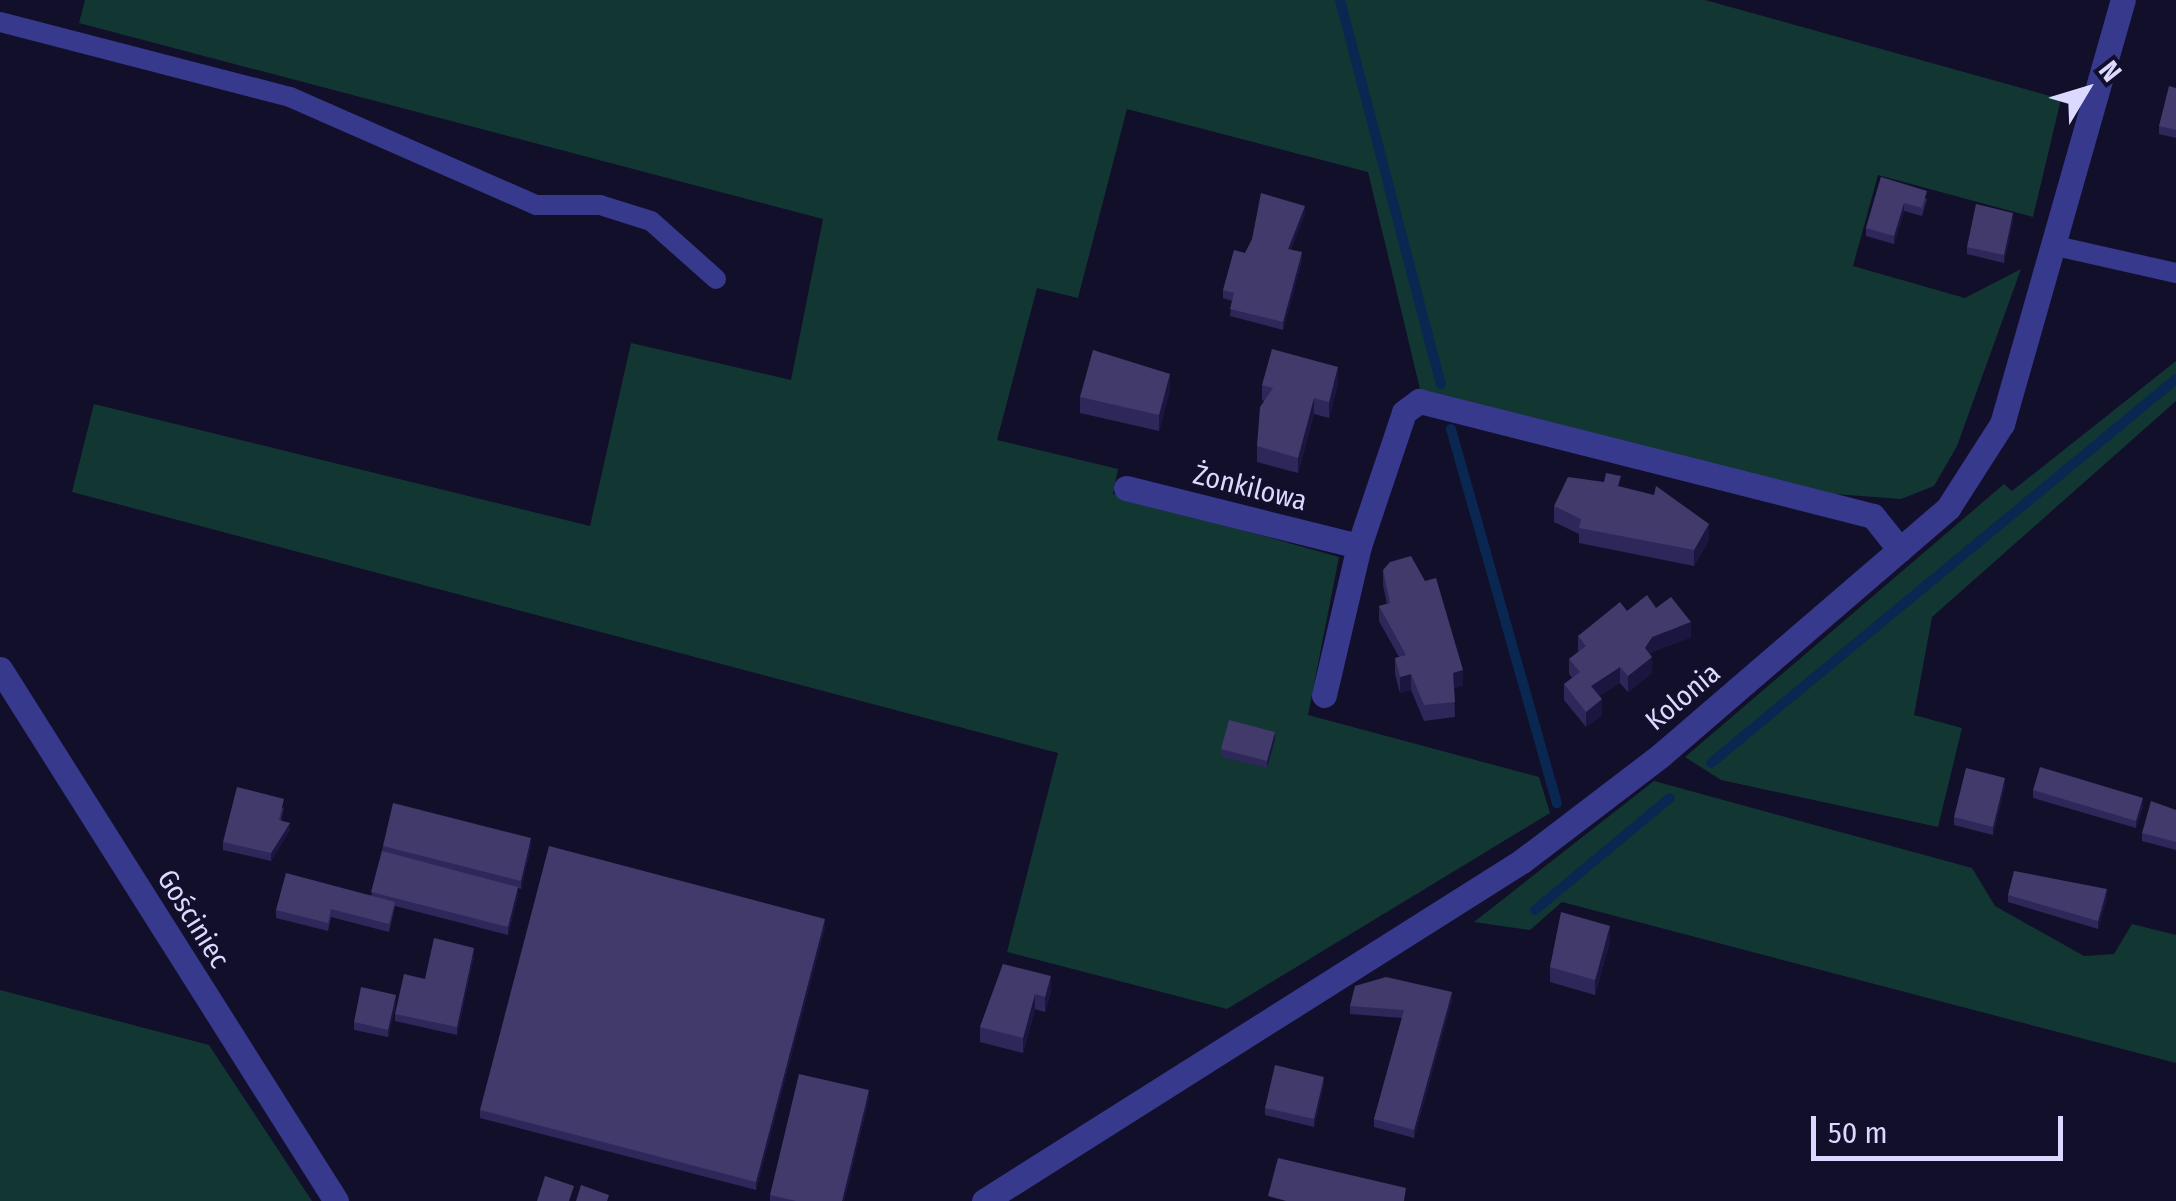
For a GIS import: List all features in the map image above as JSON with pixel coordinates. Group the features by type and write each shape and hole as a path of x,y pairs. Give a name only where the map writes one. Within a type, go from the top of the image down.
{"street":[{"name":"Kolonia","path":"984,1201 1522,860 1900,550 1983,464 2056,246 2123,0"},
{"path":"1324,695 1359,546 1404,412 1432,400 1873,516 1900,550"},
{"name":"Żonkilowa","path":"1126,488 1359,546"},
{"name":"Gościniec","path":"0,669 336,1201"}],"lane":[{"path":"0,22 290,97 536,205 600,205 650,222 716,278"},
{"path":"2056,246 2176,274"}],"green space":[{"path":"85,0 1705,0 2061,99 2033,217 1878,175 1853,266 1965,298 2021,269 1957,446 1934,486 1901,499 1834,494 1420,389 1368,172 1127,109 1078,298 1037,288 997,440 1118,469 1113,494 1339,557 1308,715 1539,777 1550,813 1227,1009 1007,952 1058,753 72,492 94,404 590,526 631,343 791,380 823,219 79,23"},
{"path":"2176,361 2176,401 1932,617 1914,715 1962,728 1938,827 1721,780 1685,757 2004,484 2012,491"},
{"path":"1654,781 1972,868 1995,906 2084,956 2114,954 2132,924 2176,935 2176,1063 1562,902 1530,930 1474,922"},
{"path":"0,990 209,1045 312,1201 0,1201"}],"building":[{"path":"2169,86 2176,88 2176,130 2159,126"},
{"path":"1881,177 1927,191 1922,208 1904,203 1894,236 1866,228"},
{"path":"1261,193 1305,206 1288,249 1302,252 1283,322 1230,309 1234,293 1223,290 1234,250 1245,253 1252,239"},
{"path":"1976,204 2013,213 2004,255 1967,247"},
{"path":"1272,349 1338,367 1329,402 1314,398 1298,458 1257,446 1260,407 1273,388 1262,385"},
{"path":"1093,350 1170,374 1159,415 1080,397"},
{"path":"1606,473 1621,476 1618,486 1654,495 1656,486 1709,524 1694,550 1579,528 1581,519 1554,506 1568,477 1604,482"},
{"path":"1411,556 1425,581 1436,578 1463,670 1453,673 1455,702 1424,705 1411,674 1400,677 1395,658 1406,655 1379,606 1390,603 1383,570 1390,562"},
{"path":"1647,595 1656,608 1671,597 1691,622 1652,637 1645,648 1652,657 1628,676 1620,667 1591,686 1602,699 1586,712 1564,684 1580,672 1569,659 1586,646 1578,636 1620,602 1627,611"},
{"path":"1229,720 1275,732 1267,761 1221,749"},
{"path":"2040,767 2143,798 2136,821 2033,790"},
{"path":"1966,768 2005,778 1993,827 1954,817"},
{"path":"237,787 284,799 279,820 290,823 271,853 223,842"},
{"path":"2151,801 2176,810 2176,842 2142,833"},
{"path":"393,803 531,838 521,881 383,846"},
{"path":"549,846 825,919 756,1182 480,1110"},
{"path":"382,851 518,887 508,927 371,892"},
{"path":"2014,871 2107,889 2098,921 2008,895"},
{"path":"286,873 395,902 389,924 331,909 328,923 276,910"},
{"path":"1561,912 1610,926 1595,980 1550,967"},
{"path":"434,938 474,948 457,1027 395,1014 404,974 425,979"},
{"path":"1003,964 1051,976 1045,997 1035,994 1023,1038 980,1027"},
{"path":"1386,977 1452,992 1414,1130 1374,1119 1404,1010 1350,1006 1355,986"},
{"path":"361,987 396,995 388,1030 354,1022"},
{"path":"1275,1065 1324,1077 1314,1119 1265,1108"},
{"path":"799,1074 869,1090 842,1201 796,1201 770,1195"},
{"path":"1278,1158 1406,1188 1404,1201 1286,1201 1268,1196"},
{"path":"545,1176 574,1186 569,1201 537,1201"},
{"path":"581,1185 609,1195 607,1201 576,1201"}],"waterway":[{"path":"1340,0 1441,384"},
{"path":"1711,763 2176,379"},
{"path":"1451,429 1557,803"},
{"path":"1535,910 1670,798"}]}
